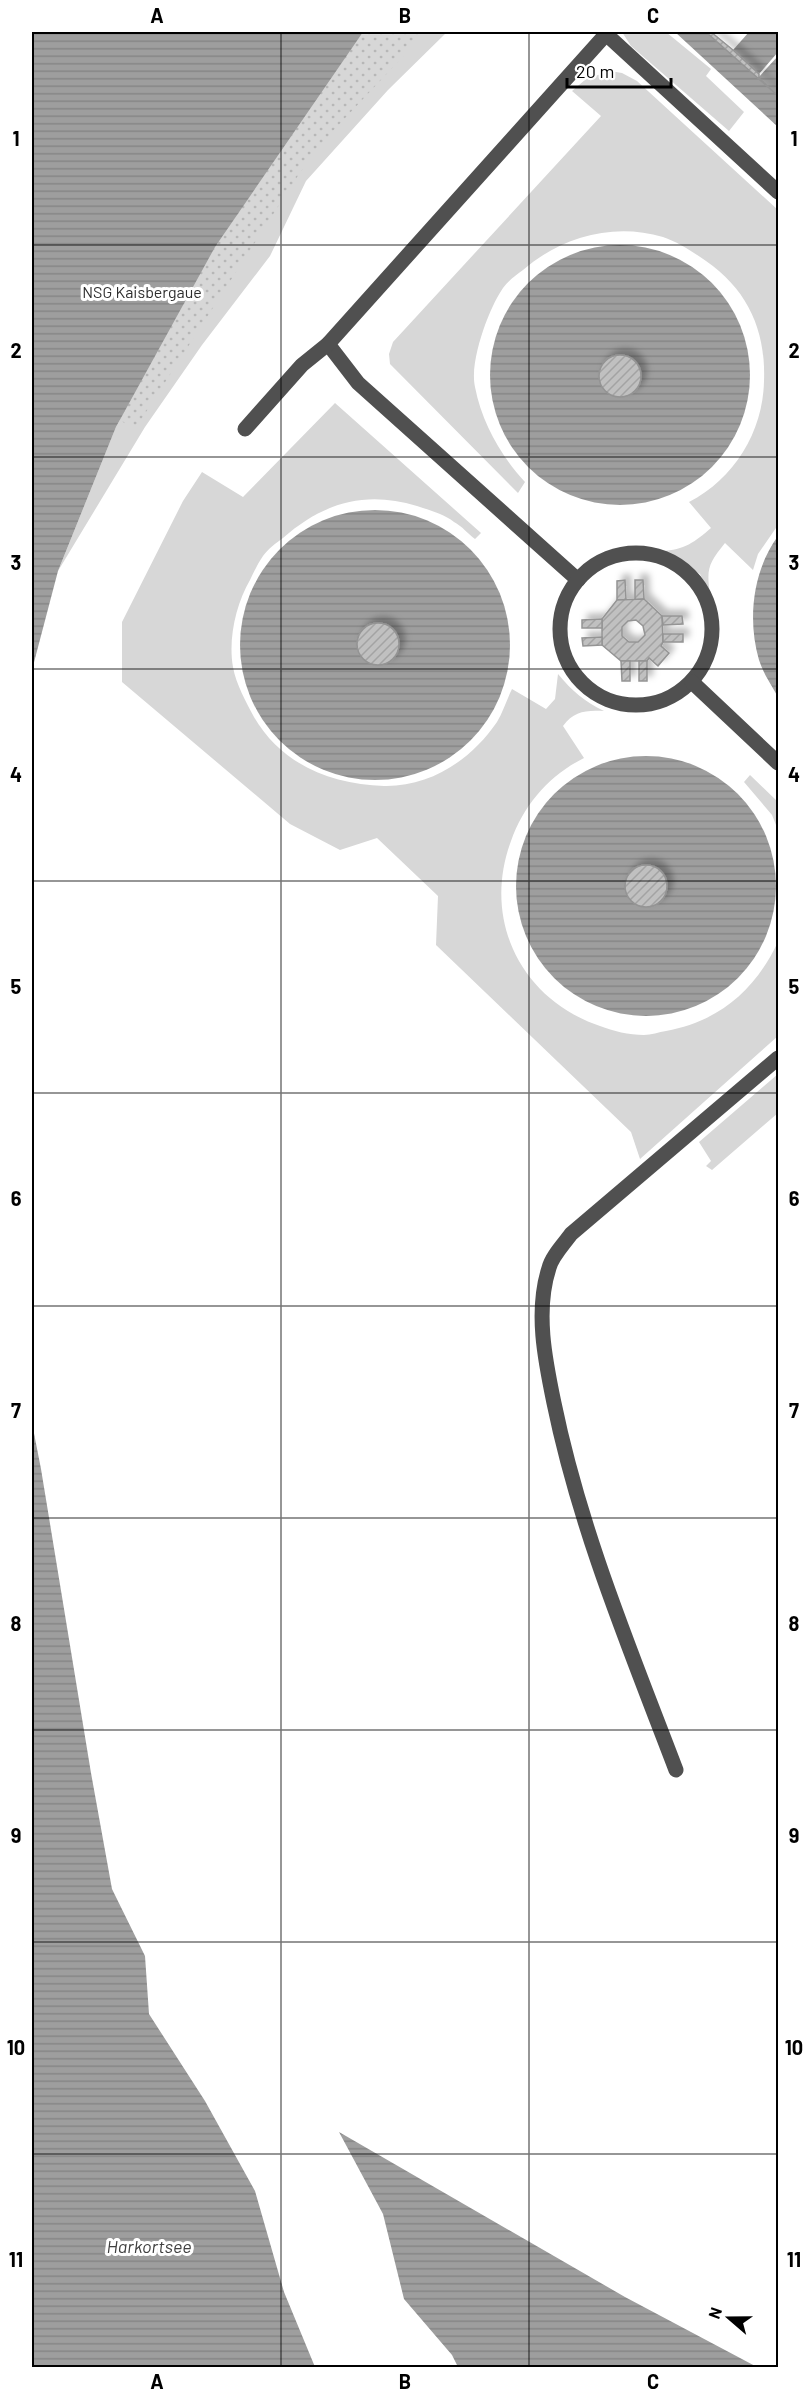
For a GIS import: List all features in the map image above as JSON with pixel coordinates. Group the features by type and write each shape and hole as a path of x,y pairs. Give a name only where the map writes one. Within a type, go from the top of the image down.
{"lane":[{"path":"245,429 302,365 328,344 608,33 778,192"},
{"path":"328,344 358,383 578,580"},
{"path":"636,552 669,560 690,575 702,590 712,620 707,657 702,671 692,682 662,701 630,705 596,695 576,677 563,655 559,634 560,618 568,592 584,572 602,560 636,552"},
{"path":"692,682 778,763"},
{"path":"676,1770 598,1566 564,1452 544,1356 543,1300 549,1266 572,1234 778,1058"}],"green space":[{"name":"NSG Kaisbergaue","path":"235,32 426,32 331,133 299,174 135,429 32,370"},
{"path":"363,32 447,32 388,90 306,181 270,256 202,345 145,427 58,571 116,427 215,247"},
{"path":"622,32 666,32 711,69 706,76 744,112 729,131 631,46"},
{"path":"610,71 622,73 637,81 778,210 778,525 758,554 753,570 725,543 710,566 708,578 710,594 700,574 662,551 677,549 689,544 711,528 689,502 720,481 743,452 752,436 762,400 764,363 758,329 751,313 733,285 706,261 680,244 663,237 625,231 607,232 571,241 554,249 538,258 505,285 493,306 483,332 476,356 474,380 482,413 494,438 508,461 525,482 518,493 390,364 389,354 393,342 601,116 572,91 586,79"},
{"path":"335,403 481,533 475,539 446,517 417,506 380,499 362,500 329,508 314,516 265,553 241,600 232,633 232,656 234,673 239,686 265,734 293,759 327,776 345,781 384,786 417,782 448,769 475,748 497,722 512,689 546,709 555,699 558,674 579,696 604,711 581,712 563,726 584,758 560,773 540,792 523,815 511,841 503,870 501,899 505,927 515,953 529,976 548,997 572,1013 616,1031 649,1035 703,1020 734,1001 758,975 778,942 778,1036 640,1159 631,1132 436,945 438,896 377,838 340,850 290,824 122,682 122,622 183,501 202,472 243,497"},
{"path":"750,775 778,802 778,830 772,815 744,782"},
{"path":"778,1074 778,1113 712,1170 706,1166 711,1161 699,1142"}],"water":[{"path":"32,32 363,32 215,247 116,427 58,571 32,670"},
{"path":"675,32 706,32 758,78 778,56 778,127"},
{"path":"749,32 778,32 778,52 759,74 733,50"},
{"path":"607,245 633,245 658,250 681,260 703,274 721,292 735,314 745,337 750,375 745,413 735,436 721,458 703,476 681,490 658,500 633,505 607,505 582,500 559,490 537,476 519,458 505,436 495,413 490,388 490,362 495,337 505,314 519,292 537,274 559,260 582,250"},
{"path":"375,510 401,513 427,521 450,533 470,550 487,570 499,593 507,619 510,645 507,671 499,697 487,720 470,740 450,757 427,769 401,777 375,780 349,777 323,769 300,757 280,740 263,720 251,697 243,671 240,645 243,619 251,593 263,570 280,550 300,533 323,521 349,513"},
{"path":"778,536 778,697 759,660 753,628 753,612 758,579"},
{"path":"646,756 671,758 707,771 729,785 747,803 766,836 774,861 776,886 774,911 761,947 747,969 729,987 696,1006 671,1014 646,1016 621,1014 585,1001 563,987 545,969 526,936 518,911 516,886 518,861 531,825 545,803 563,785 596,766 621,758"},
{"name":"Harkortsee","path":"32,1423 112,1889 145,1956 149,2014 205,2101 255,2191 284,2292 315,2367 32,2367"},
{"path":"339,2132 625,2297 757,2367 458,2367 452,2355 404,2299 383,2214"}],"building":[{"path":"706,32 711,32 733,50 759,74 759,78 778,96"},
{"path":"620,355 635,361 641,376 635,391 620,397 605,391 599,376 605,361"},
{"path":"625,580 626,600 617,600 617,581"},
{"path":"635,580 643,580 644,599 635,600"},
{"path":"644,599 662,616 663,642 661,646 669,653 658,666 649,658 647,661 621,661 602,645 602,619 617,600","holes":["636,620 643,626 645,635 638,642 629,642 622,636 622,627 628,621"]},
{"path":"662,616 682,616 683,624 663,625"},
{"path":"602,619 602,628 582,628 582,620"},
{"path":"378,623 386,624 393,629 398,636 398,652 393,659 386,664 378,665 370,664 363,659 358,652 357,644 358,636 363,629 370,624"},
{"path":"663,634 683,634 683,642 663,642"},
{"path":"602,637 602,645 583,646 582,638"},
{"path":"621,661 630,661 630,681 622,681"},
{"path":"639,661 647,661 647,681 639,681"},
{"path":"646,865 661,871 667,886 661,901 646,907 631,901 625,886 631,871"}]}
